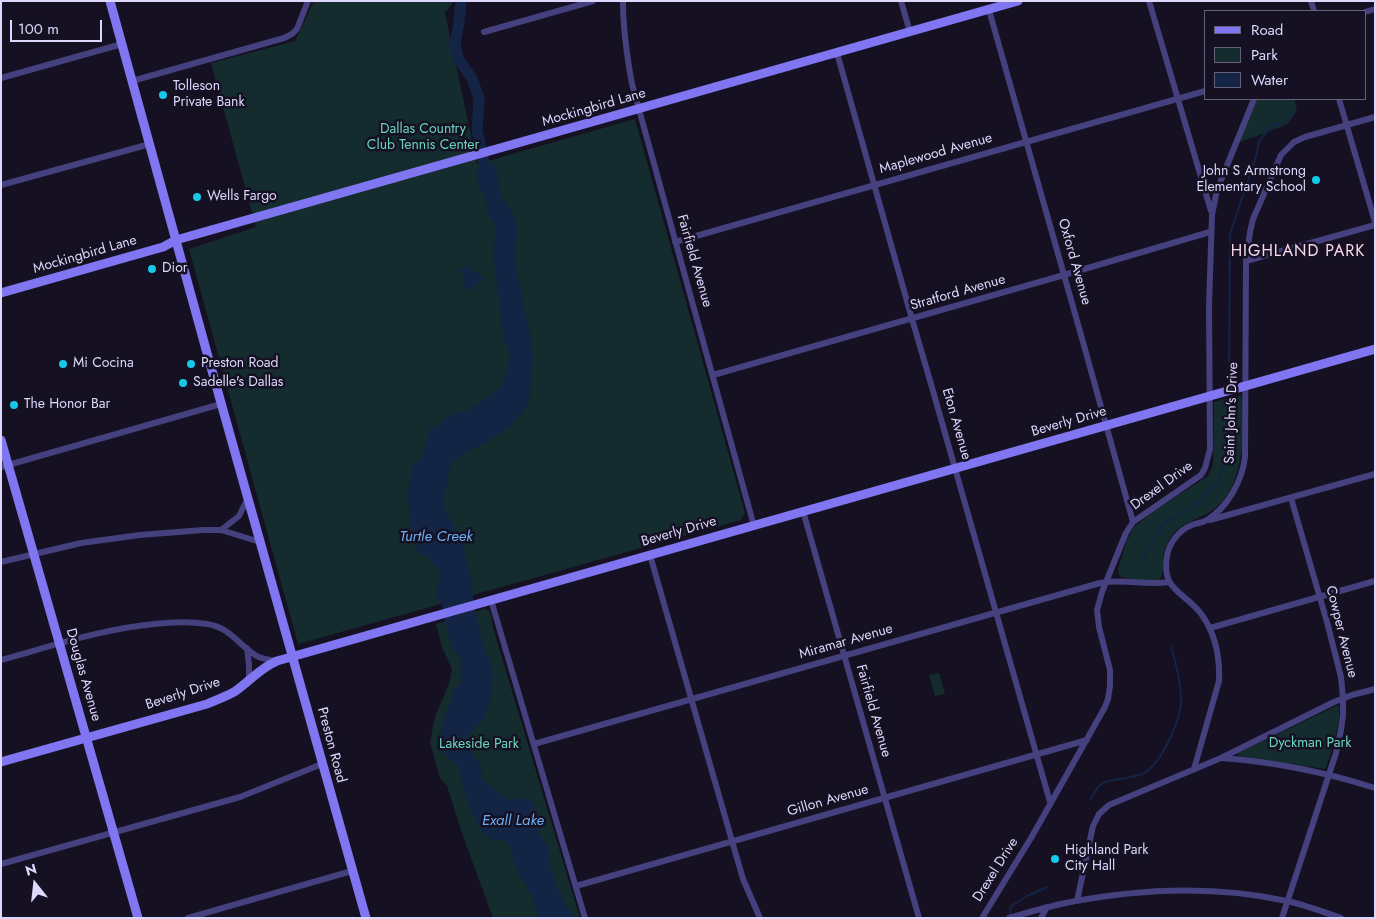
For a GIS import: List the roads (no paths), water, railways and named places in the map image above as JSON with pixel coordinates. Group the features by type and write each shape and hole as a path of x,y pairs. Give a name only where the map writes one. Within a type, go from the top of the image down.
{"main road":[{"name":"Preston Road","path":"110,1 366,918"},
{"name":"Mockingbird Lane","path":"1,293 161,241 176,240 470,158 1018,1"},
{"name":"Mockingbird Lane","path":"1,288 59,274"},
{"name":"Beverly Drive","path":"1,762 207,704 234,691 264,668 292,656 1375,349"},
{"name":"Douglas Avenue","path":"1,440 5,466 34,554 138,918"}],"street":[{"path":"132,81 284,38 297,29 308,1"},
{"path":"484,32 593,1"},
{"name":"Fairfield Avenue","path":"623,1 628,64 639,110 754,526"},
{"path":"901,1 910,32"},
{"path":"1149,1 1212,215"},
{"name":"Oxford Avenue","path":"989,10 1133,522"},
{"path":"1,78 122,44"},
{"name":"Eton Avenue","path":"837,53 1050,802"},
{"name":"Maplewood Avenue","path":"675,242 1204,91"},
{"name":"Drexel Drive","path":"982,918 1031,838 1108,699 1110,670 1099,627 1097,610 1102,592 1126,533 1133,522 1192,482 1201,475 1205,468 1210,449 1210,232 1212,215 1217,190 1254,100"},
{"path":"1246,261 1375,224 1339,100"},
{"name":"Saint John's Drive","path":"1168,582 1167,554 1173,540 1184,529 1206,521 1228,500 1241,478 1245,457 1246,261 1253,218 1280,155 1294,142 1305,137 1375,117"},
{"path":"1,185 150,144"},
{"name":"Stratford Avenue","path":"713,376 1210,232"},
{"path":"5,466 221,404"},
{"path":"1206,521 1375,474"},
{"path":"221,530 239,516 248,498"},
{"name":"Cowper Avenue","path":"1282,918 1329,776 1342,730 1343,698 1339,664 1291,498"},
{"name":"Fairfield Avenue","path":"803,511 919,918"},
{"path":"1,562 81,543 140,534 221,530 260,542"},
{"path":"650,555 743,879 760,918"},
{"name":"Miramar Avenue","path":"534,744 1107,581 1160,584 1168,582"},
{"path":"1210,628 1375,581"},
{"path":"1168,582 1197,609 1210,628 1220,666 1219,681 1194,769"},
{"path":"491,600 585,918"},
{"path":"1,660 113,630 143,625 188,622 209,624 219,628 234,637 254,654 277,661"},
{"path":"247,648 249,680"},
{"path":"1077,901 1093,826 1099,814 1109,805 1220,758 1343,698 1375,689"},
{"name":"Gillon Avenue","path":"576,886 1087,740"},
{"path":"1220,758 1292,767 1375,788"},
{"path":"1,864 240,797 322,764"},
{"path":"188,918 352,871"},
{"path":"1015,917 1047,907 1077,901 1125,894 1170,891 1218,892 1287,902 1341,918"},
{"path":"1041,918 1047,907"}],"water":[{"name":"Exall Lake","path":"495,164 501,195 514,215 518,231 514,256 533,358 529,401 519,417 486,443 468,451 451,464 447,477 448,483 444,495 445,511 462,538 467,565 472,579 473,599 480,633 493,673 492,684 494,690 487,714 466,739 472,755 482,769 482,779 506,799 528,799 534,804 536,808 535,816 541,837 550,852 550,866 559,893 575,918 539,918 534,901 514,864 512,849 507,842 488,837 476,823 468,803 458,764 443,752 440,736 442,726 454,691 461,682 462,665 460,657 451,647 442,606 436,595 439,572 429,558 418,552 411,532 408,495 409,481 414,464 422,457 430,428 436,427 453,413 471,409 501,387 511,354 504,340 500,309 493,252 495,227 490,218 484,194 477,184 478,174 475,170"},
{"path":"468,265 473,272 472,274 478,271 484,280 467,291 461,281 465,279 460,270"}],"waterway":[{"name":"Turtle Creek","path":"461,1 455,44 458,58 472,79 479,98 477,130 490,181"},
{"path":"1229,378 1230,234 1256,157 1259,141 1272,125 1287,122 1290,113"},
{"path":"1142,563 1154,537 1161,527 1170,519 1186,512 1196,504 1218,480 1227,452 1229,402"},
{"path":"1091,799 1098,787 1103,783 1144,773 1158,760 1164,750 1175,727 1181,705 1179,677 1171,647"},
{"path":"1010,915 1011,906 1047,887"}],"place":[{"name":"Tolleson Private Bank","path":"163,95"},
{"name":"John S Armstrong Elementary School","path":"1316,180"},
{"name":"Wells Fargo","path":"197,197"},
{"name":"Dior","path":"152,269"},
{"name":"Mi Cocina","path":"63,364"},
{"name":"Preston Road","path":"191,364"},
{"name":"Sadelle's Dallas","path":"183,383"},
{"name":"The Honor Bar","path":"14,405"},
{"name":"Highland Park City Hall","path":"1055,859"}],"district":[{"name":"HIGHLAND PARK","path":"1298,252"}],"park label":[{"name":"Dallas Country Club Tennis Center","path":"423,138"},
{"name":"Dyckman Park","path":"1310,744"},
{"name":"Lakeside Park","path":"479,745"}]}
